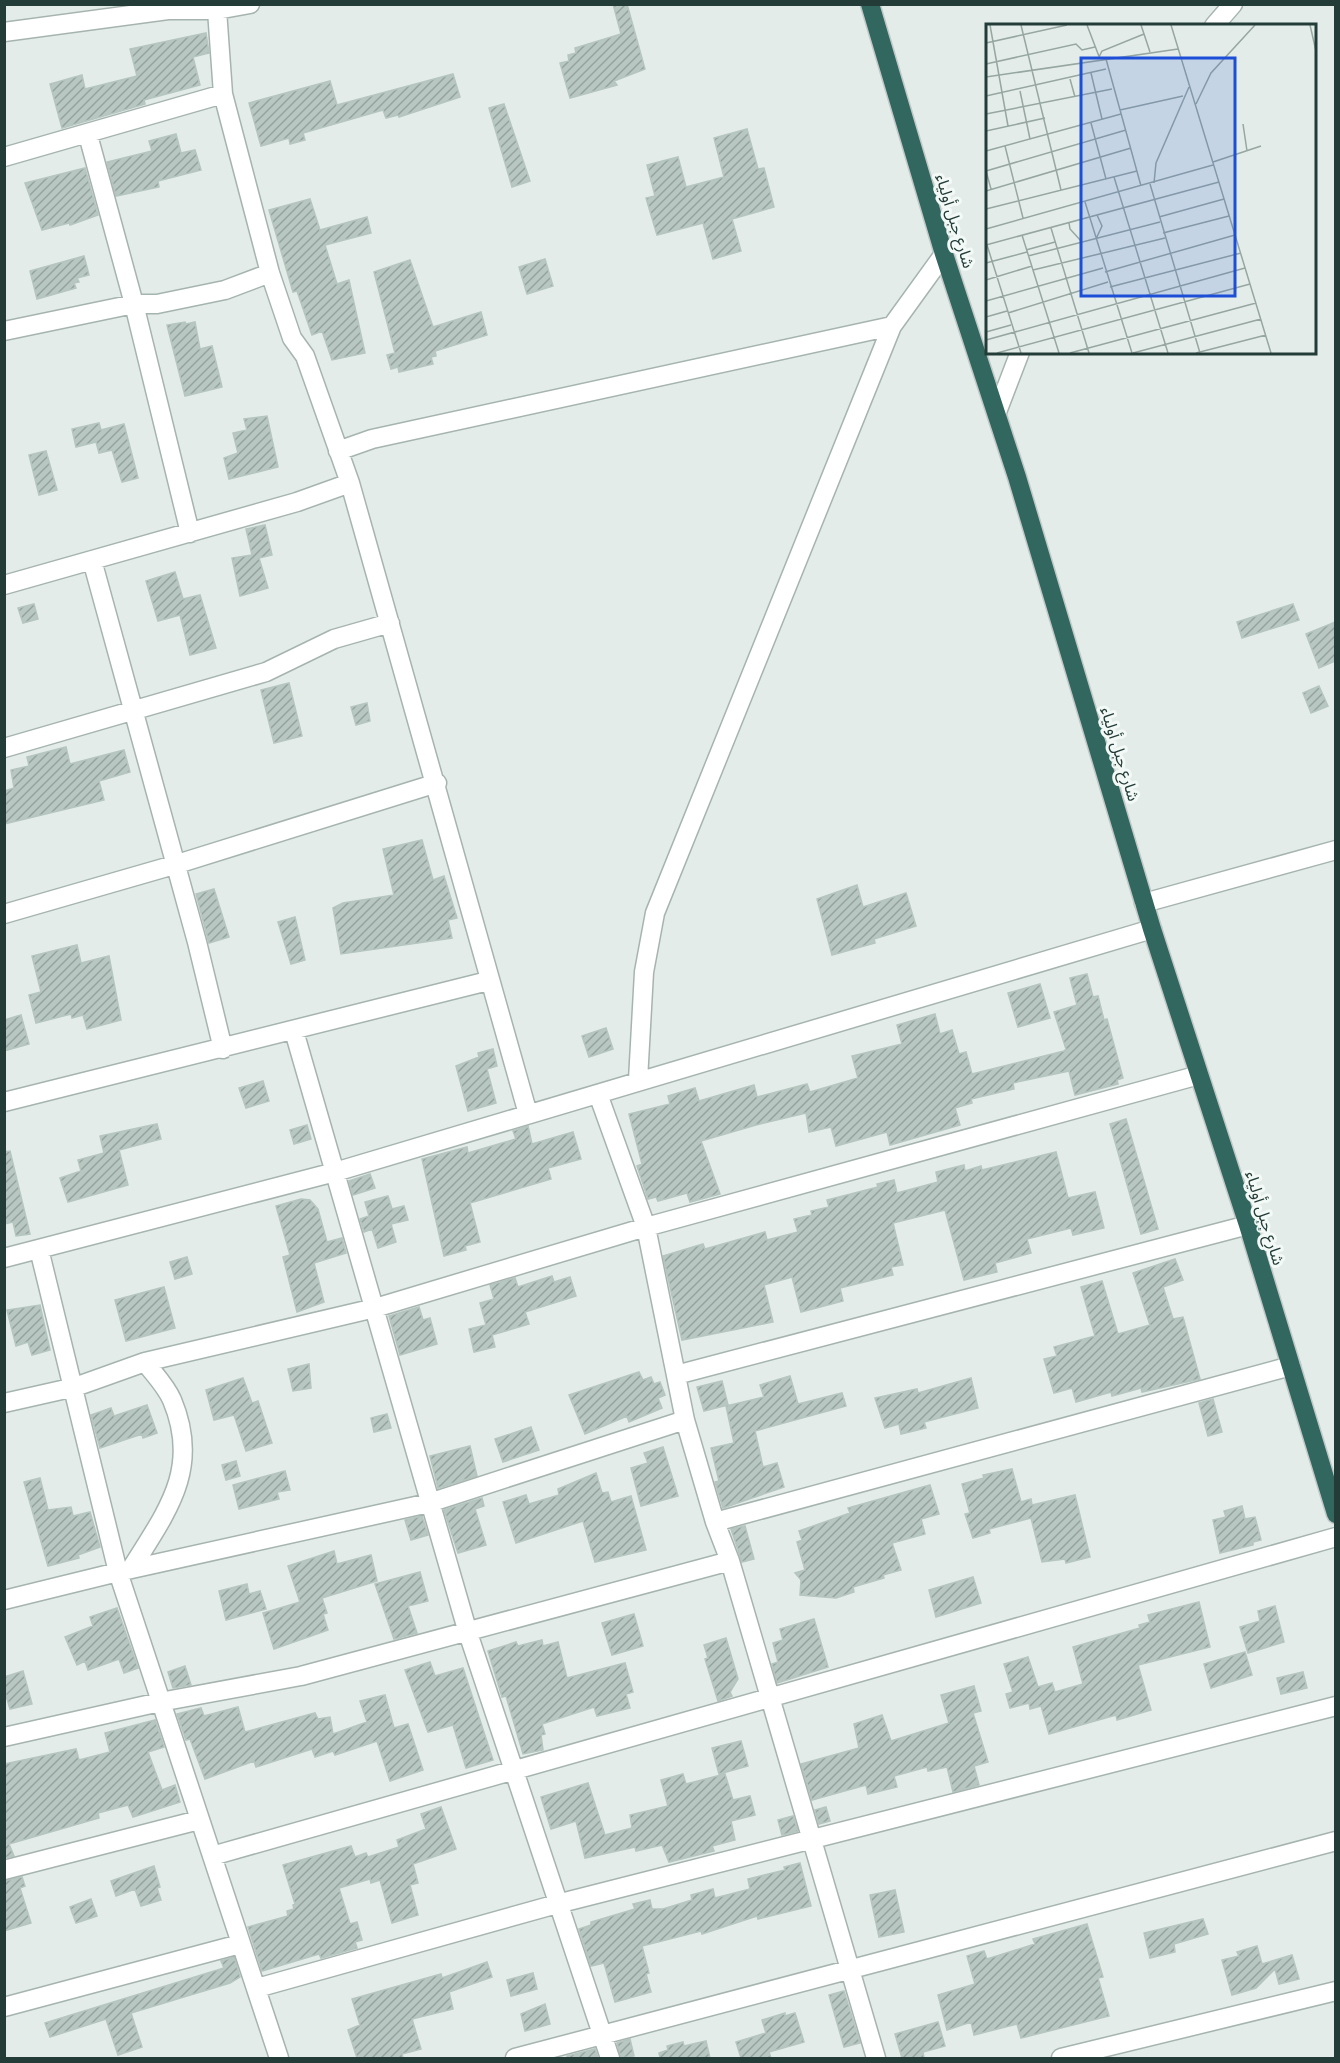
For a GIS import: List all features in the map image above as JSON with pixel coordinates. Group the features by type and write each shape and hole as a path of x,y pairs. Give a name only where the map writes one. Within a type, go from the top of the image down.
{"highway":[{"name":"شارع جبل أولياء","path":"870,4 944,254 997,412 1144,903 1248,1225 1335,1514"}],"street":[{"path":"4,32 166,7 217,9 250,4"},
{"path":"1216,24 1233,4"},
{"path":"217,9 223,94 270,273 292,338 305,356 350,483 437,783 489,981 528,1114"},
{"path":"4,157 88,135 223,94"},
{"path":"88,135 134,304 190,533"},
{"path":"638,1080 644,972 655,913 892,326 944,254"},
{"path":"4,331 134,304 157,304 225,290 270,273"},
{"path":"338,451 372,439 892,326"},
{"path":"997,412 1019,354"},
{"path":"4,585 297,502 350,483"},
{"path":"92,560 131,711 155,787 174,865 197,942 223,1049"},
{"path":"4,748 266,672 334,639 390,623"},
{"path":"4,914 174,865 437,783"},
{"path":"1144,903 1335,850"},
{"path":"4,1258 335,1172 638,1080 1152,929"},
{"path":"4,1102 489,981"},
{"path":"294,1031 468,1633 610,2058"},
{"path":"4,1403 75,1387 146,1362 375,1308 646,1227 1199,1075"},
{"path":"598,1094 646,1227 685,1420 715,1521 730,1561 876,2058"},
{"path":"676,1375 1248,1225"},
{"path":"39,1249 160,1702 279,2058"},
{"path":"125,1570 170,1505 184,1453 171,1398 146,1362"},
{"path":"715,1521 1291,1366"},
{"path":"8,1594 429,1503 685,1420"},
{"path":"212,1856 1335,1537"},
{"path":"4,1737 160,1702 302,1676 730,1561"},
{"path":"257,1988 557,1904 1335,1707"},
{"path":"4,1869 199,1820"},
{"path":"515,2058 1335,1841"},
{"path":"4,2007 240,1944"},
{"path":"1062,2058 1335,1991"}],"building":[{"path":"613,4 627,4 645,69 614,81 617,85 570,98 560,63 569,61 568,55 576,53 575,48 621,34"},
{"path":"206,33 209,53 193,57 200,85 144,100 145,104 62,128 50,84 82,75 85,89 137,76 130,49"},
{"path":"453,74 460,97 399,117 398,115 386,118 383,110 303,133 305,140 290,144 289,138 261,146 249,103 330,81 337,105"},
{"path":"504,104 530,181 512,187 489,108"},
{"path":"747,129 758,169 764,168 774,207 732,219 741,251 713,259 703,223 657,235 646,198 655,196 647,165 678,157 686,187 724,177 714,138"},
{"path":"176,134 181,153 195,150 201,170 158,181 159,187 116,196 107,162 152,151 149,141"},
{"path":"85,168 98,215 70,225 69,223 42,230 25,183"},
{"path":"310,199 320,230 367,217 371,233 325,245 337,284 349,280 365,353 332,360 322,331 312,335 297,291 293,292 269,210"},
{"path":"84,256 89,275 77,278 79,282 74,283 76,288 37,299 30,271"},
{"path":"545,259 553,286 527,294 519,267"},
{"path":"410,260 433,327 481,312 487,335 435,351 436,356 431,357 433,364 399,372 398,367 391,369 387,355 395,353 374,272"},
{"path":"185,322 186,324 195,322 200,349 212,346 222,387 185,396 167,325"},
{"path":"267,416 278,467 229,479 224,458 238,453 233,433 247,430 244,419"},
{"path":"99,423 101,430 124,424 138,478 122,482 112,450 99,453 96,442 76,447 72,429"},
{"path":"46,451 57,490 39,495 29,455"},
{"path":"265,525 272,555 259,558 268,588 240,596 232,558 252,555 246,529"},
{"path":"175,572 183,599 200,595 216,648 190,655 180,615 158,621 146,581"},
{"path":"34,604 38,619 23,623 18,608"},
{"path":"1293,604 1299,620 1242,638 1237,622"},
{"path":"1335,622 1335,661 1319,668 1306,634"},
{"path":"289,683 302,736 274,743 261,690"},
{"path":"1319,686 1328,706 1311,713 1303,693"},
{"path":"367,703 370,721 356,725 351,707"},
{"path":"66,747 70,764 124,750 130,772 99,781 104,800 4,824 4,791 14,788 11,770 29,766 27,757"},
{"path":"422,840 433,880 444,876 457,918 448,920 452,938 341,954 333,908 343,903 394,895 383,849"},
{"path":"857,885 863,907 906,893 916,926 874,939 875,943 832,955 817,899"},
{"path":"214,889 229,937 209,943 196,894"},
{"path":"295,917 305,960 291,964 278,922"},
{"path":"77,945 81,963 109,956 121,1020 87,1029 83,1015 72,1018 71,1014 36,1023 29,995 41,992 32,956"},
{"path":"1087,974 1093,997 1098,996 1104,1020 1107,1019 1123,1078 1117,1080 1118,1084 1075,1095 1069,1071 1013,1083 1014,1089 971,1099 972,1103 955,1108 960,1125 890,1145 887,1132 836,1146 831,1127 809,1132 806,1113 756,1125 701,1141 720,1194 690,1202 687,1193 658,1201 656,1197 648,1199 637,1166 642,1164 629,1114 670,1104 668,1096 695,1088 699,1101 754,1085 757,1097 807,1084 810,1092 858,1078 852,1056 902,1044 897,1025 935,1014 940,1034 952,1030 959,1054 966,1052 972,1074 1064,1051 1066,1049 1054,1012 1077,1005 1070,978"},
{"path":"1040,984 1050,1018 1018,1027 1008,993"},
{"path":"21,1015 29,1044 4,1051 4,1020"},
{"path":"606,1028 613,1049 589,1057 582,1036"},
{"path":"493,1049 497,1066 487,1069 496,1103 468,1111 456,1066 479,1057 478,1053"},
{"path":"263,1081 269,1101 246,1108 239,1088"},
{"path":"1126,1119 1158,1229 1141,1234 1110,1124"},
{"path":"157,1124 161,1139 119,1150 128,1185 68,1202 60,1178 81,1171 78,1160 104,1153 100,1136"},
{"path":"307,1125 311,1139 294,1144 290,1130"},
{"path":"528,1126 532,1144 573,1132 581,1159 548,1168 551,1179 470,1203 480,1242 465,1246 466,1250 444,1256 422,1159 467,1147 468,1153 516,1139 513,1131"},
{"path":"10,1151 30,1234 16,1236 13,1222 4,1224 4,1152"},
{"path":"1056,1152 1068,1198 1095,1192 1104,1228 1073,1235 1071,1228 1027,1239 1031,1253 995,1263 997,1272 964,1280 945,1210 893,1223 903,1265 891,1267 893,1275 840,1288 843,1301 801,1312 792,1277 764,1285 773,1322 682,1340 663,1256 703,1244 705,1249 765,1232 767,1240 798,1232 794,1219 812,1215 811,1211 829,1207 827,1200 878,1187 877,1184 894,1180 897,1193 938,1182 936,1172 964,1165 965,1171 981,1166 982,1170"},
{"path":"370,1174 375,1188 353,1195 349,1181"},
{"path":"388,1196 392,1209 404,1206 408,1220 391,1224 396,1242 378,1248 372,1229 364,1232 360,1219 369,1216 365,1202"},
{"path":"301,1199 310,1200 318,1209 327,1242 342,1238 346,1253 314,1263 324,1302 297,1312 283,1257 290,1255 276,1206"},
{"path":"187,1257 192,1274 175,1279 170,1262"},
{"path":"1175,1259 1183,1280 1163,1287 1173,1319 1183,1317 1200,1379 1142,1392 1141,1388 1112,1396 1111,1392 1076,1402 1072,1388 1054,1393 1044,1359 1057,1356 1054,1347 1095,1336 1081,1287 1102,1281 1118,1334 1150,1325 1133,1273"},
{"path":"552,1276 554,1282 570,1277 576,1296 525,1312 529,1324 492,1335 495,1347 474,1352 469,1329 486,1325 480,1303 494,1299 490,1285 515,1278 518,1287"},
{"path":"164,1287 175,1328 126,1341 115,1300"},
{"path":"40,1305 50,1350 32,1355 28,1342 16,1346 7,1310"},
{"path":"419,1307 423,1320 430,1318 437,1344 400,1355 389,1316"},
{"path":"309,1364 311,1388 293,1391 288,1369"},
{"path":"639,1372 643,1380 651,1377 654,1384 660,1382 665,1395 658,1398 662,1408 629,1422 627,1416 585,1434 569,1395"},
{"path":"790,1376 798,1404 842,1393 846,1406 755,1431 763,1467 777,1463 784,1487 723,1508 715,1482 719,1481 711,1448 734,1443 726,1406 764,1397 760,1385"},
{"path":"243,1378 252,1403 258,1401 272,1443 246,1451 234,1415 214,1420 206,1390"},
{"path":"971,1378 978,1408 924,1422 926,1428 901,1434 899,1424 885,1428 875,1398 917,1389 918,1393"},
{"path":"722,1381 728,1405 704,1411 697,1387"},
{"path":"1213,1399 1222,1432 1208,1436 1199,1403"},
{"path":"147,1405 157,1433 143,1438 142,1434 100,1448 91,1415 111,1408 114,1416"},
{"path":"387,1414 391,1428 374,1432 371,1418"},
{"path":"531,1427 539,1450 503,1462 495,1439"},
{"path":"470,1446 477,1476 438,1488 430,1456"},
{"path":"663,1447 678,1496 641,1506 631,1468 648,1463 644,1453"},
{"path":"236,1461 240,1476 226,1480 222,1465"},
{"path":"1012,1469 1021,1502 1031,1499 1032,1505 1075,1495 1090,1557 1066,1563 1065,1559 1042,1562 1031,1518 989,1529 990,1533 973,1538 965,1514 970,1513 962,1484 984,1478 983,1475"},
{"path":"285,1471 290,1490 277,1492 279,1499 239,1509 233,1485"},
{"path":"596,1473 602,1493 608,1492 611,1502 631,1496 646,1550 595,1562 583,1521 516,1543 503,1502 526,1495 529,1504 559,1495 558,1489"},
{"path":"40,1478 48,1510 71,1507 73,1516 90,1512 100,1547 78,1555 79,1558 48,1566 24,1482"},
{"path":"930,1485 939,1514 921,1519 925,1534 892,1543 901,1570 883,1575 884,1578 853,1587 854,1592 836,1598 800,1595 801,1580 795,1573 805,1570 797,1542 802,1540 799,1531 850,1513 848,1508"},
{"path":"482,1498 484,1506 475,1509 486,1545 458,1553 444,1510"},
{"path":"1242,1506 1245,1519 1255,1517 1261,1540 1253,1542 1253,1545 1220,1553 1213,1520 1226,1517 1224,1511"},
{"path":"422,1516 428,1535 411,1540 405,1520"},
{"path":"745,1526 754,1559 742,1562 731,1529"},
{"path":"334,1551 337,1564 371,1555 377,1581 322,1598 327,1613 323,1614 328,1630 274,1649 263,1613 300,1602 288,1566"},
{"path":"420,1572 428,1601 408,1606 417,1633 394,1639 375,1584"},
{"path":"973,1577 981,1603 936,1617 929,1590"},
{"path":"247,1584 249,1594 260,1591 266,1609 226,1620 219,1591"},
{"path":"1199,1602 1210,1647 1138,1665 1151,1710 1117,1720 1116,1715 1049,1734 1041,1706 1030,1709 1029,1703 1010,1708 1006,1694 1013,1692 1004,1664 1028,1657 1038,1687 1052,1683 1055,1692 1083,1684 1073,1647 1140,1628 1139,1625 1150,1622 1148,1615"},
{"path":"1275,1606 1284,1642 1248,1653 1240,1627 1260,1621 1258,1611"},
{"path":"117,1608 138,1668 124,1673 119,1659 88,1670 85,1661 77,1665 65,1637 93,1626 90,1617"},
{"path":"634,1614 643,1646 612,1655 602,1623"},
{"path":"814,1619 828,1667 777,1683 772,1664 778,1662 773,1643 783,1640 780,1629"},
{"path":"726,1638 738,1679 730,1692 732,1696 718,1701 705,1659 708,1658 704,1645"},
{"path":"542,1640 543,1646 558,1642 567,1678 625,1663 633,1692 626,1694 630,1708 597,1716 594,1707 542,1724 545,1734 541,1735 543,1750 523,1754 506,1696 502,1697 488,1651 516,1642 518,1646"},
{"path":"1245,1652 1252,1675 1211,1688 1204,1664"},
{"path":"430,1662 435,1676 463,1668 493,1760 466,1768 453,1725 428,1732 405,1670"},
{"path":"185,1666 191,1685 173,1688 168,1672"},
{"path":"23,1671 32,1704 10,1709 4,1689 4,1677"},
{"path":"1303,1672 1307,1688 1281,1694 1277,1678"},
{"path":"974,1686 981,1711 973,1713 988,1762 974,1766 979,1785 953,1792 947,1767 928,1771 927,1767 894,1776 897,1787 868,1794 866,1785 812,1800 801,1764 859,1748 854,1724 882,1715 891,1741 949,1723 941,1695"},
{"path":"385,1695 394,1728 408,1724 423,1770 390,1781 377,1741 335,1755 333,1751 315,1757 312,1749 256,1767 254,1761 205,1779 190,1739 186,1740 177,1714 201,1708 204,1716 238,1707 245,1732 315,1713 318,1719 330,1717 333,1734 367,1722 360,1701"},
{"path":"155,1720 164,1747 148,1752 162,1790 175,1785 180,1802 133,1817 128,1805 98,1813 99,1818 9,1844 14,1856 4,1858 4,1764 76,1749 79,1760 110,1752 105,1733"},
{"path":"741,1741 748,1766 719,1774 712,1748"},
{"path":"683,1774 686,1784 725,1774 733,1800 750,1796 755,1815 731,1821 735,1840 712,1846 714,1851 669,1862 662,1845 636,1851 635,1847 585,1858 576,1821 551,1829 541,1797 588,1783 605,1835 632,1828 630,1815 668,1806 661,1780"},
{"path":"441,1807 456,1849 413,1864 418,1883 410,1885 418,1915 392,1923 380,1880 371,1883 370,1879 339,1888 350,1924 357,1922 362,1940 355,1942 357,1948 321,1958 319,1954 262,1971 248,1927 288,1916 287,1911 294,1909 295,1904 283,1865 351,1846 355,1857 366,1853 368,1857 399,1847 397,1840 426,1829 421,1814"},
{"path":"826,1807 830,1821 819,1824 815,1810"},
{"path":"793,1816 798,1831 782,1835 778,1820"},
{"path":"800,1863 811,1906 758,1919 757,1916 702,1934 701,1931 642,1946 651,1992 615,2002 604,1963 591,1966 579,1929 591,1925 591,1922 635,1909 633,1904 650,1900 652,1909 663,1909 692,1900 691,1895 713,1889 715,1898 750,1889 748,1879 785,1870 784,1867"},
{"path":"154,1866 161,1900 141,1906 135,1889 116,1896 111,1881"},
{"path":"22,1877 25,1886 20,1888 31,1923 4,1931 4,1881"},
{"path":"895,1890 904,1932 879,1937 870,1895"},
{"path":"91,1899 97,1916 76,1923 70,1907"},
{"path":"1203,1919 1208,1934 1174,1944 1175,1952 1150,1958 1144,1933"},
{"path":"1087,1924 1103,1977 1098,1978 1109,2016 1021,2038 1017,2024 974,2035 971,2022 947,2030 938,1995 975,1984 967,1956 984,1951 987,1959 1035,1944 1033,1939"},
{"path":"1257,1946 1262,1964 1292,1955 1299,1979 1279,1984 1275,1969 1256,1988 1232,1995 1222,1960 1239,1956 1237,1952"},
{"path":"234,1957 240,1977 230,1983 131,2013 142,2047 118,2055 106,2019 50,2037 45,2023 224,1968 221,1961"},
{"path":"487,1962 492,1977 449,1992 453,2009 412,2019 421,2049 402,2054 403,2058 357,2058 348,2030 360,2025 352,1999 441,1974 442,1978"},
{"path":"533,1973 537,1989 511,1996 507,1980"},
{"path":"844,1991 860,2043 844,2047 829,1995"},
{"path":"545,2004 550,2024 525,2031 521,2014"},
{"path":"785,2013 785,2016 795,2013 804,2042 769,2052 771,2058 741,2058 736,2042 766,2033 762,2020"},
{"path":"938,2022 945,2046 923,2052 924,2058 902,2058 895,2034"},
{"path":"630,2039 634,2056 621,2058 617,2043"},
{"path":"706,2041 710,2058 660,2058 659,2053 668,2050 667,2046 683,2042 684,2046"},
{"path":"595,2049 598,2058 567,2058 567,2056"}]}
